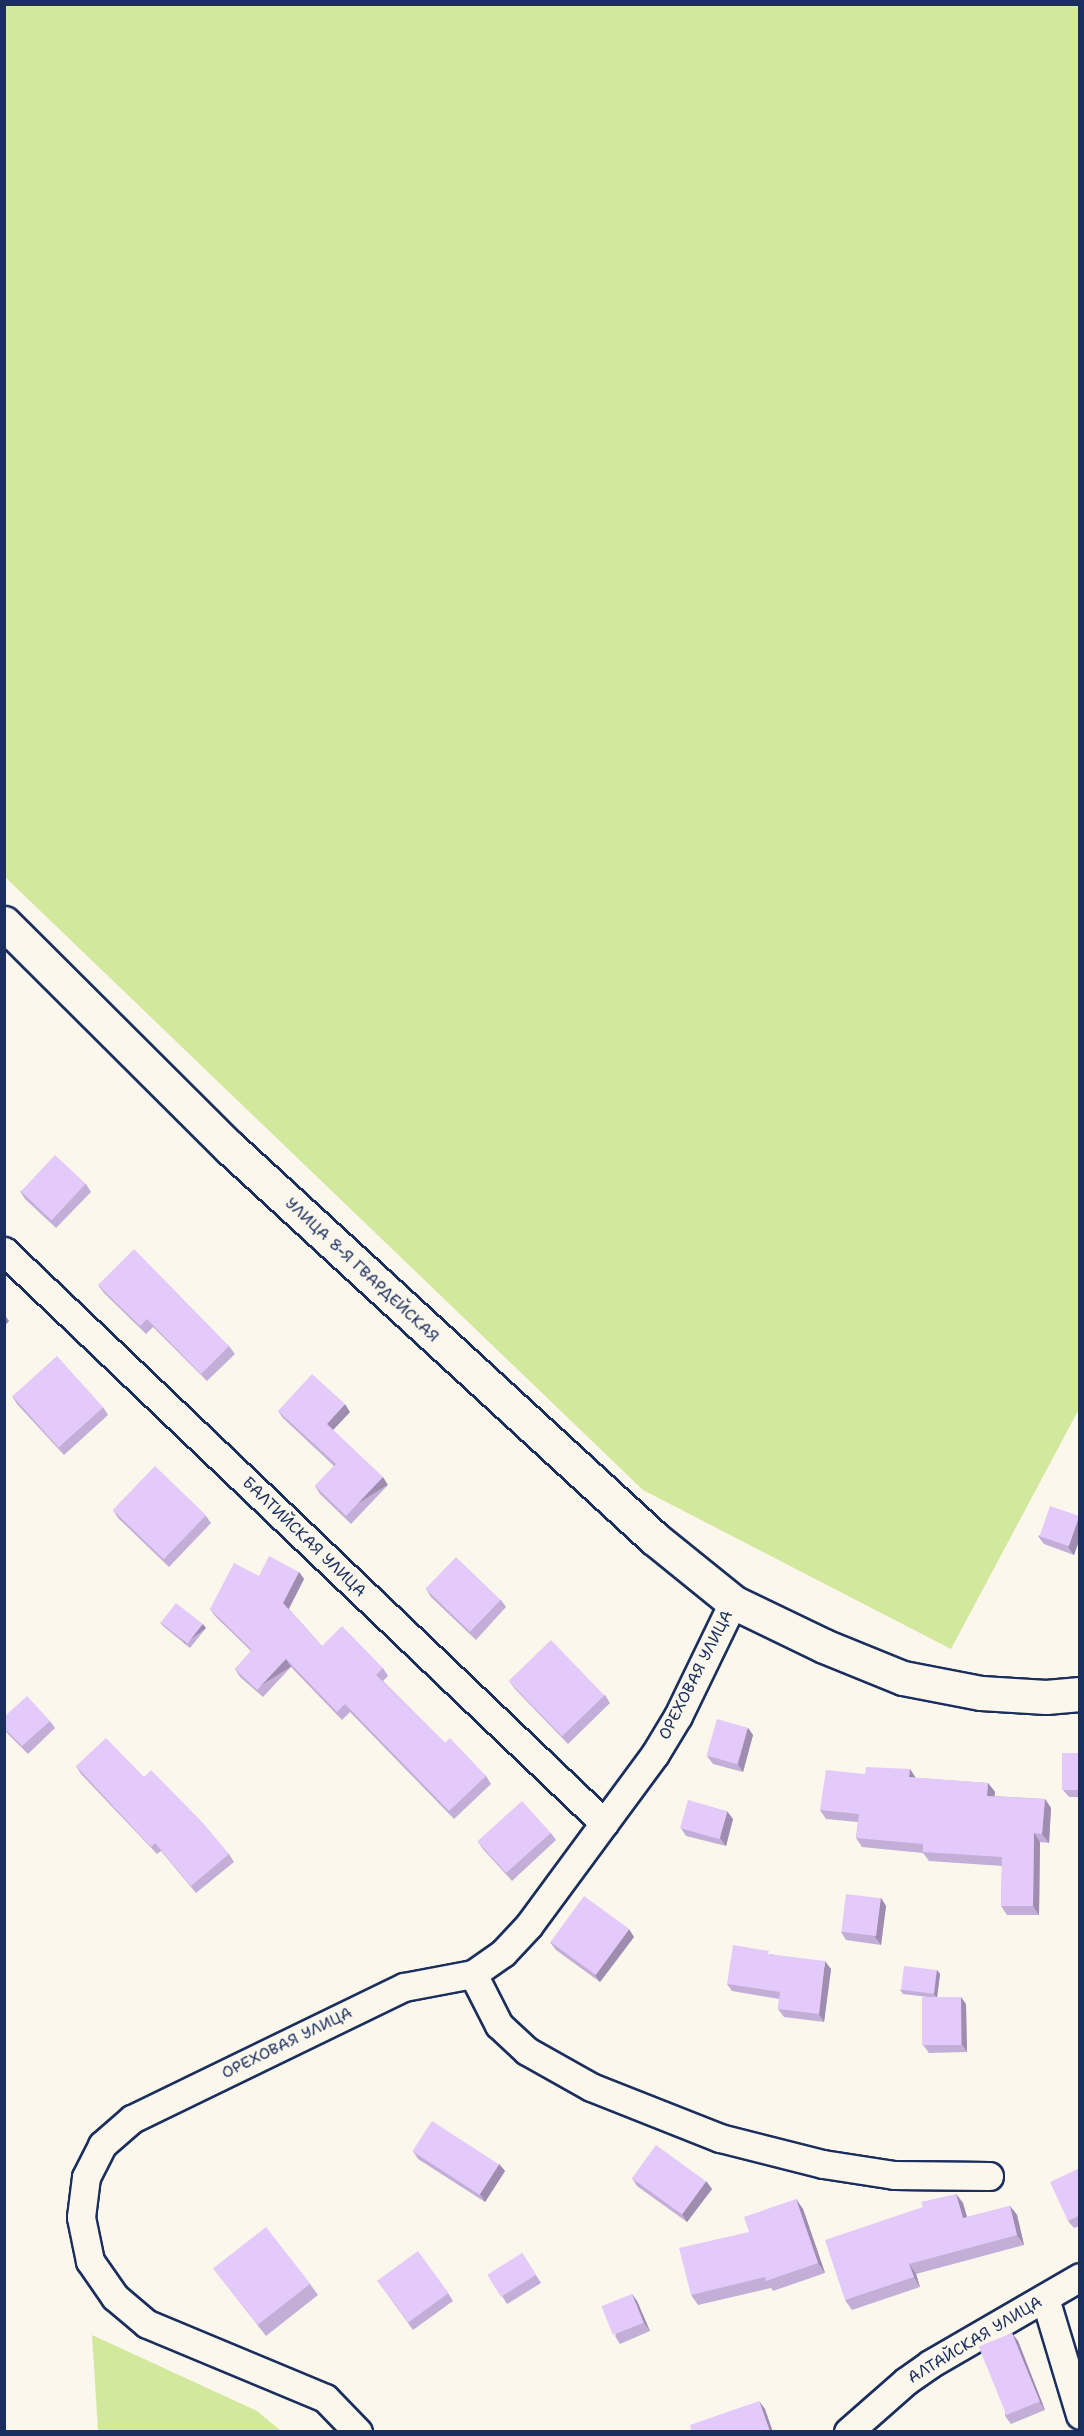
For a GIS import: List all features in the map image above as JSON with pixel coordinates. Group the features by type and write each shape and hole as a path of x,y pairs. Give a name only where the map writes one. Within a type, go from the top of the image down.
{"street":[{"name":"УЛИЦА 8-Я ГВАРДЕЙСКАЯ","path":"4,923 230,1148 654,1538 733,1602 824,1646 903,1678 981,1694 1046,1697 1080,1694"},
{"name":"БАЛТИЙСКАЯ УЛИЦА","path":"4,1251 604,1823"},
{"name":"ОРЕХОВАЯ УЛИЦА","path":"358,2432 324,2398 147,2324 115,2297 90,2261 81,2217 86,2178 102,2145 132,2119 404,1987 473,1974 503,1953 530,1925 655,1754 678,1716 733,1602"},
{"path":"473,1974 499,2025 527,2050 591,2087 720,2138 822,2164 894,2175 989,2176"},
{"name":"АЛТАЙСКАЯ УЛИЦА","path":"848,2432 906,2381 930,2364 1080,2277"},
{"path":"1045,2298 1080,2415"}],"green space":[{"path":"4,5 1079,5 1079,1409 951,1649 643,1490 5,877"},
{"path":"92,2335 257,2411 281,2431 98,2431"}],"building":[{"path":"55,1155 86,1184 52,1220 21,1192"},
{"path":"134,1249 229,1346 201,1374 147,1319 140,1326 98,1285"},
{"path":"57,1356 103,1407 59,1447 12,1396"},
{"path":"312,1374 345,1404 327,1424 383,1477 346,1516 315,1486 336,1464 278,1411"},
{"path":"155,1466 206,1515 164,1559 113,1510"},
{"path":"1050,1506 1079,1516 1069,1546 1040,1536"},
{"path":"269,1556 299,1572 283,1603 322,1646 342,1626 383,1668 376,1675 445,1743 450,1738 486,1776 449,1811 345,1704 337,1712 286,1659 257,1690 235,1669 252,1650 210,1609 234,1563 259,1576"},
{"path":"456,1557 501,1600 470,1632 425,1589"},
{"path":"176,1603 203,1624 187,1644 161,1623"},
{"path":"551,1640 604,1695 562,1736 509,1681"},
{"path":"27,1696 50,1721 22,1746 4,1728 4,1717"},
{"path":"717,1719 748,1728 737,1764 707,1756"},
{"path":"106,1738 144,1777 151,1770 203,1823 229,1854 191,1886 155,1843 151,1847 76,1766"},
{"path":"1062,1753 1080,1753 1080,1790 1062,1790"},
{"path":"866,1767 910,1769 909,1777 988,1783 987,1796 1045,1799 1042,1834 1034,1833 1033,1906 1001,1906 1002,1857 923,1852 923,1844 856,1838 859,1814 820,1810 826,1770 865,1774"},
{"path":"688,1800 727,1811 719,1839 680,1828"},
{"path":"522,1801 551,1833 506,1873 477,1841"},
{"path":"846,1894 881,1898 876,1936 841,1932"},
{"path":"584,1896 629,1929 596,1975 550,1942"},
{"path":"733,1945 769,1951 768,1954 825,1961 819,2014 778,2009 780,1992 727,1984"},
{"path":"904,1966 937,1970 934,1994 901,1990"},
{"path":"922,1997 961,1997 961,2045 922,2045"},
{"path":"432,2121 499,2165 479,2195 412,2151"},
{"path":"656,2145 706,2181 682,2215 632,2178"},
{"path":"1080,2168 1080,2215 1068,2221 1050,2182"},
{"path":"956,2194 963,2218 1010,2206 1017,2235 909,2264 914,2277 845,2300 825,2240 923,2207 921,2202"},
{"path":"796,2199 818,2263 766,2281 765,2277 691,2295 679,2248 749,2232 744,2217"},
{"path":"266,2227 310,2284 258,2325 213,2268"},
{"path":"418,2251 449,2293 408,2322 378,2280"},
{"path":"522,2253 536,2275 501,2297 487,2275"},
{"path":"632,2294 644,2323 613,2335 601,2306"},
{"path":"1012,2333 1040,2402 1006,2415 979,2346"},
{"path":"759,2401 770,2432 692,2432 690,2425"}]}
